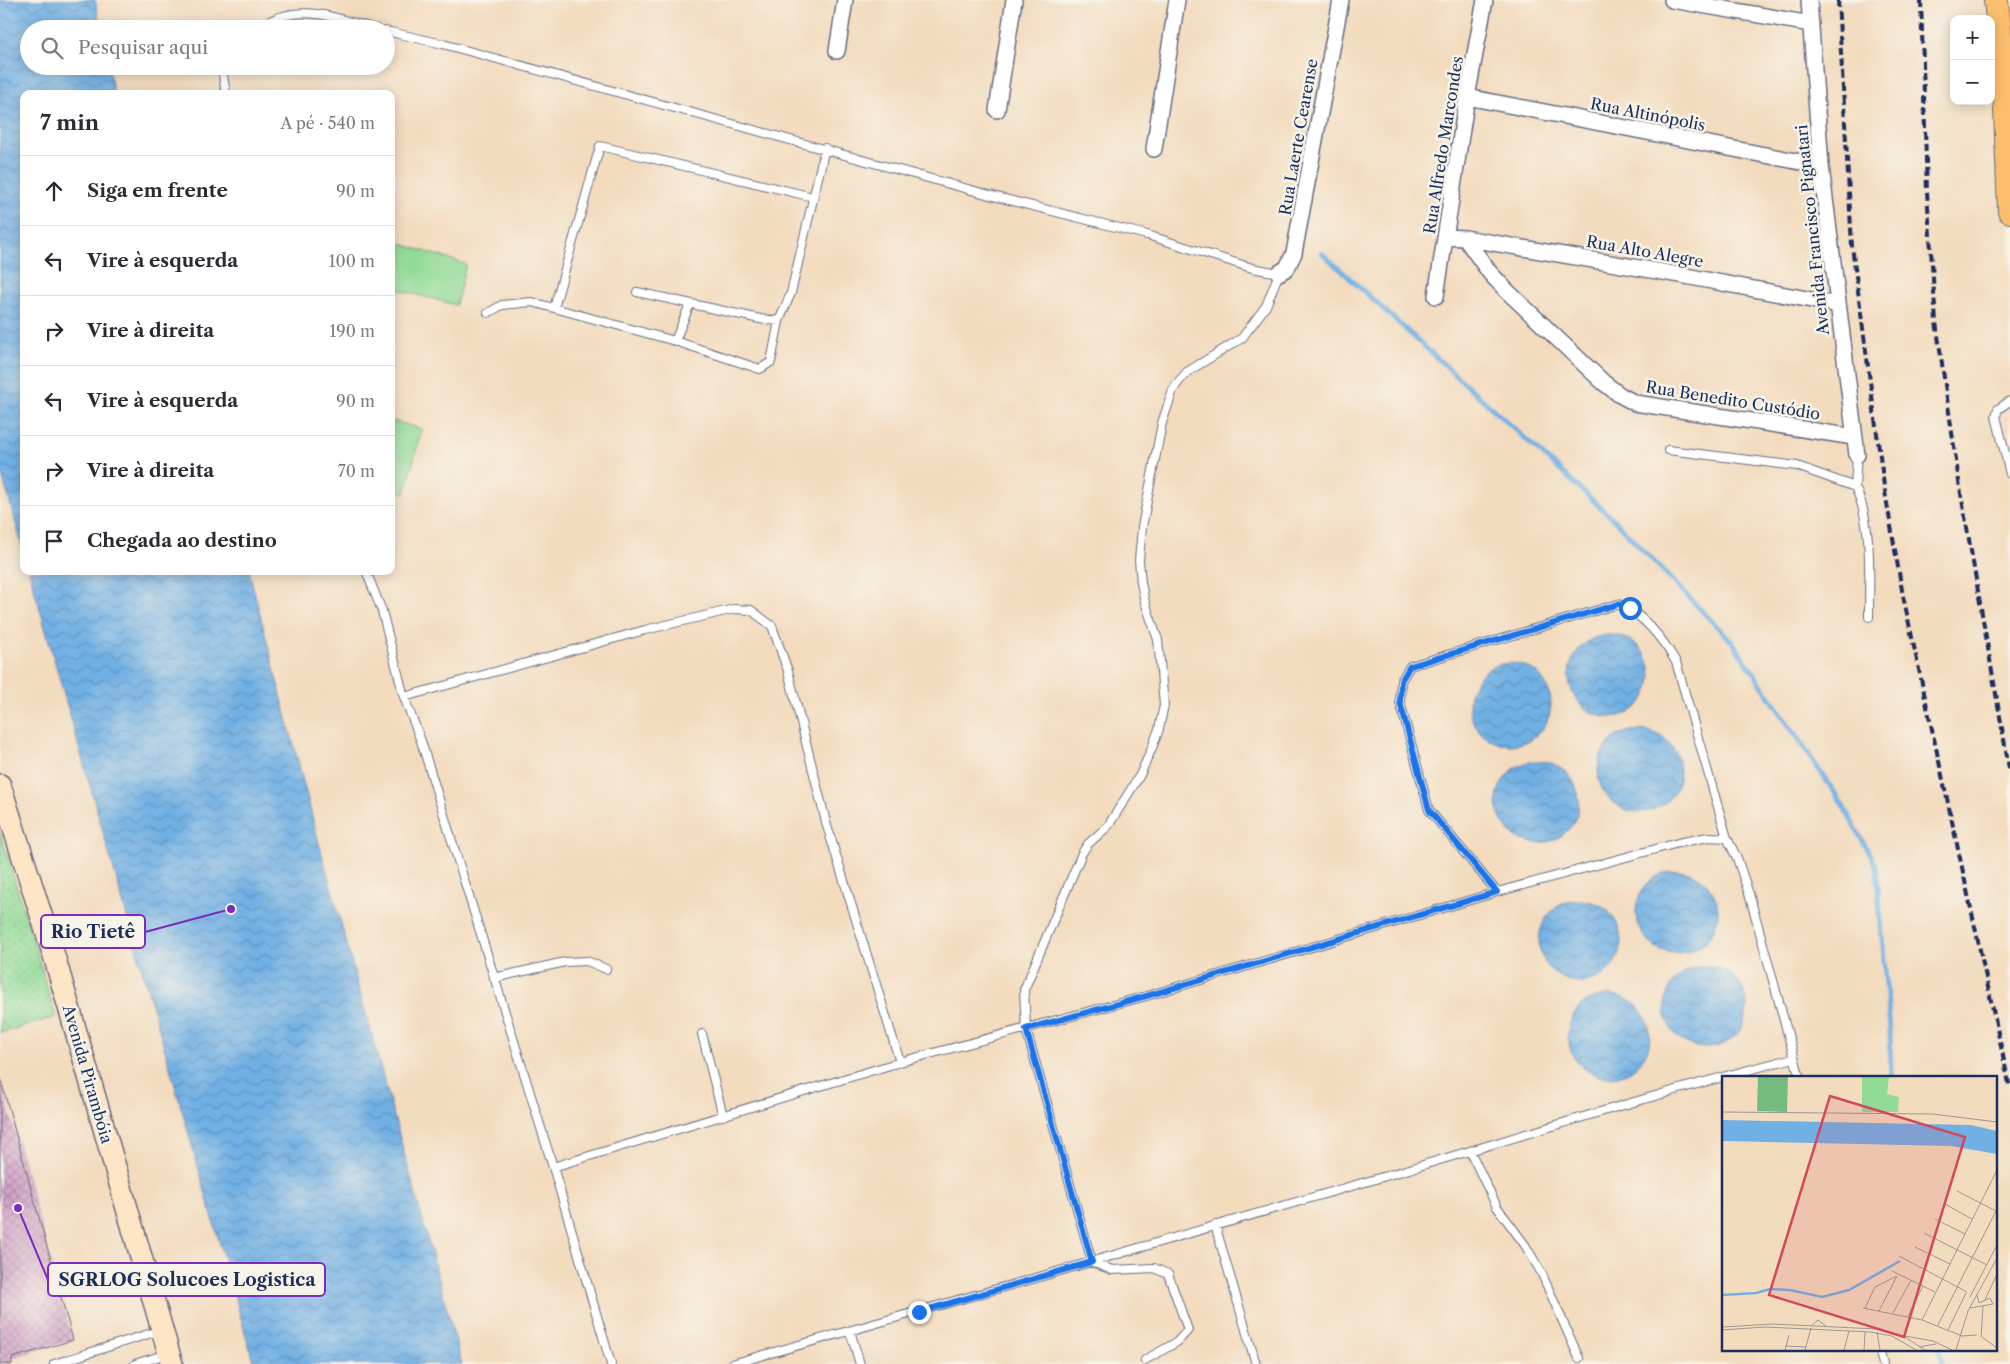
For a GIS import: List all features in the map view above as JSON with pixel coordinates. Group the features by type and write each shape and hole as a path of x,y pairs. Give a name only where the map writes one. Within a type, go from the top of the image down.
{"main road":[{"path":"1996,0 2005,86 2010,211"},
{"path":"2005,86 2010,26"},
{"name":"Avenida Pirambóia","path":"0,785 55,959 170,1359"}],"street":[{"path":"837,50 845,0"},
{"path":"997,110 1014,0"},
{"path":"1154,149 1177,0"},
{"name":"Rua Laerte Cearense","path":"1279,273 1287,268 1294,253 1341,0"},
{"name":"Rua Alfredo Marcondes","path":"1436,296 1467,97 1485,0"},
{"path":"1672,0 1811,24"},
{"name":"Avenida Francisco Pignatari","path":"1809,0 1821,166 1857,455"},
{"name":"Rua Altinópolis","path":"1467,97 1821,166"},
{"name":"Rua Alto Alegre","path":"1446,237 1465,238 1680,275 1838,305"},
{"name":"Rua Benedito Custódio","path":"1465,238 1490,273 1507,291 1604,383 1635,403 1854,437"}],"lane":[{"path":"271,20 292,12 305,11 322,12 348,20"},
{"path":"395,33 825,148 993,196 1146,235 1252,268 1279,273 1266,306 1242,338 1194,368 1180,380 1173,390 1162,422 1142,527 1139,560 1145,602 1158,640 1164,705 1159,729 1140,776 1119,810 1108,826 1088,844 1082,853 1024,990 1026,1029 1092,1262"},
{"path":"223,75 225,90"},
{"path":"554,308 600,146 813,198"},
{"path":"488,313 502,305 532,302 675,341 760,369 771,362 779,321 791,293 825,148"},
{"path":"637,292 779,321"},
{"path":"675,341 690,304"},
{"path":"2010,401 1998,409 1996,416 2010,474"},
{"path":"1668,450 1797,466 1855,487"},
{"path":"1857,455 1855,487 1861,500 1869,553 1869,617"},
{"path":"368,575 382,611 404,697 421,741 553,1167 611,1364"},
{"path":"1497,892 1429,810 1400,702 1401,681 1410,666 1618,604 1630,608 1666,643 1676,662 1727,838 1737,858 1750,897 1799,1076"},
{"path":"404,697 645,630 734,608 750,610 758,615 772,626 788,671 827,826 900,1062"},
{"path":"553,1167 900,1062 1150,995 1497,892 1678,843 1708,837 1727,838"},
{"path":"494,978 565,962 587,961 606,969"},
{"path":"702,1034 724,1116"},
{"path":"1723,1076 1794,1058"},
{"path":"732,1364 1092,1262 1722,1076"},
{"path":"1470,1151 1497,1207 1525,1245 1540,1272 1579,1358"},
{"path":"1215,1225 1256,1364"},
{"path":"1092,1262 1112,1270 1154,1268 1168,1274 1188,1330 1177,1342 1145,1360"},
{"path":"54,1364 161,1330"},
{"path":"850,1331 860,1364"},
{"path":"135,1364 170,1359"}],"green space":[{"path":"398,243 466,264 456,305 395,289 395,253"},
{"path":"395,422 422,429 405,493 395,490"},
{"path":"0,832 56,1017 0,1033"}],"water":[{"path":"0,0 95,0 99,20 20,20 20,75 110,75 113,90 20,90 20,538 0,468"},
{"path":"30,575 250,575 320,847 462,1364 254,1364"},
{"path":"1602,635 1618,635 1633,642 1644,653 1651,668 1648,692 1639,705 1618,717 1602,717 1587,710 1576,699 1569,684 1569,668 1576,653 1587,642"},
{"path":"1502,663 1518,663 1533,670 1544,681 1551,696 1548,720 1539,733 1518,745 1502,745 1487,738 1476,727 1469,712 1469,696 1476,681 1487,670"},
{"path":"1631,730 1647,730 1662,737 1673,748 1680,763 1677,787 1668,800 1647,812 1631,812 1616,805 1605,794 1598,779 1598,763 1605,748 1616,737"},
{"path":"1530,761 1546,761 1561,768 1572,779 1579,794 1576,818 1567,831 1546,843 1530,843 1515,836 1504,825 1497,810 1497,794 1504,779 1515,768"},
{"path":"1669,871 1685,871 1700,878 1711,889 1718,904 1715,928 1706,941 1685,953 1669,953 1654,946 1643,935 1636,920 1636,904 1643,889 1654,878"},
{"path":"1572,900 1588,900 1603,907 1614,918 1621,933 1618,957 1609,970 1588,982 1572,982 1557,975 1546,964 1539,949 1539,933 1546,918 1557,907"},
{"path":"1698,966 1714,966 1729,973 1740,984 1747,999 1744,1023 1735,1036 1714,1048 1698,1048 1683,1041 1672,1030 1665,1015 1665,999 1672,984 1683,973"},
{"path":"1601,995 1617,995 1632,1002 1643,1013 1650,1028 1647,1052 1638,1065 1617,1077 1601,1077 1586,1070 1575,1059 1568,1044 1568,1028 1575,1013 1586,1002"}],"building":[{"path":"0,1077 73,1340 12,1358 12,1364 0,1364"}],"waterway":[{"path":"1322,253 1611,517 1734,644 1841,802 1876,865 1890,1030 1891,1076"},
{"path":"1939,1352 1942,1364"}],"railway":[{"path":"1838,0 1852,246 1884,486 1903,596 2010,1088"},
{"path":"1921,0 1927,192 1936,322 1960,488 2010,774"}],"place":[{"name":"Rio Tietê","path":"231,909"},
{"name":"SGRLOG Solucoes Logistica","path":"18,1208"}],"route":[{"path":"919,1312 1092,1262 1026,1029 1150,995 1497,892 1429,810 1400,702 1401,681 1410,666 1618,604 1630,608"}]}
